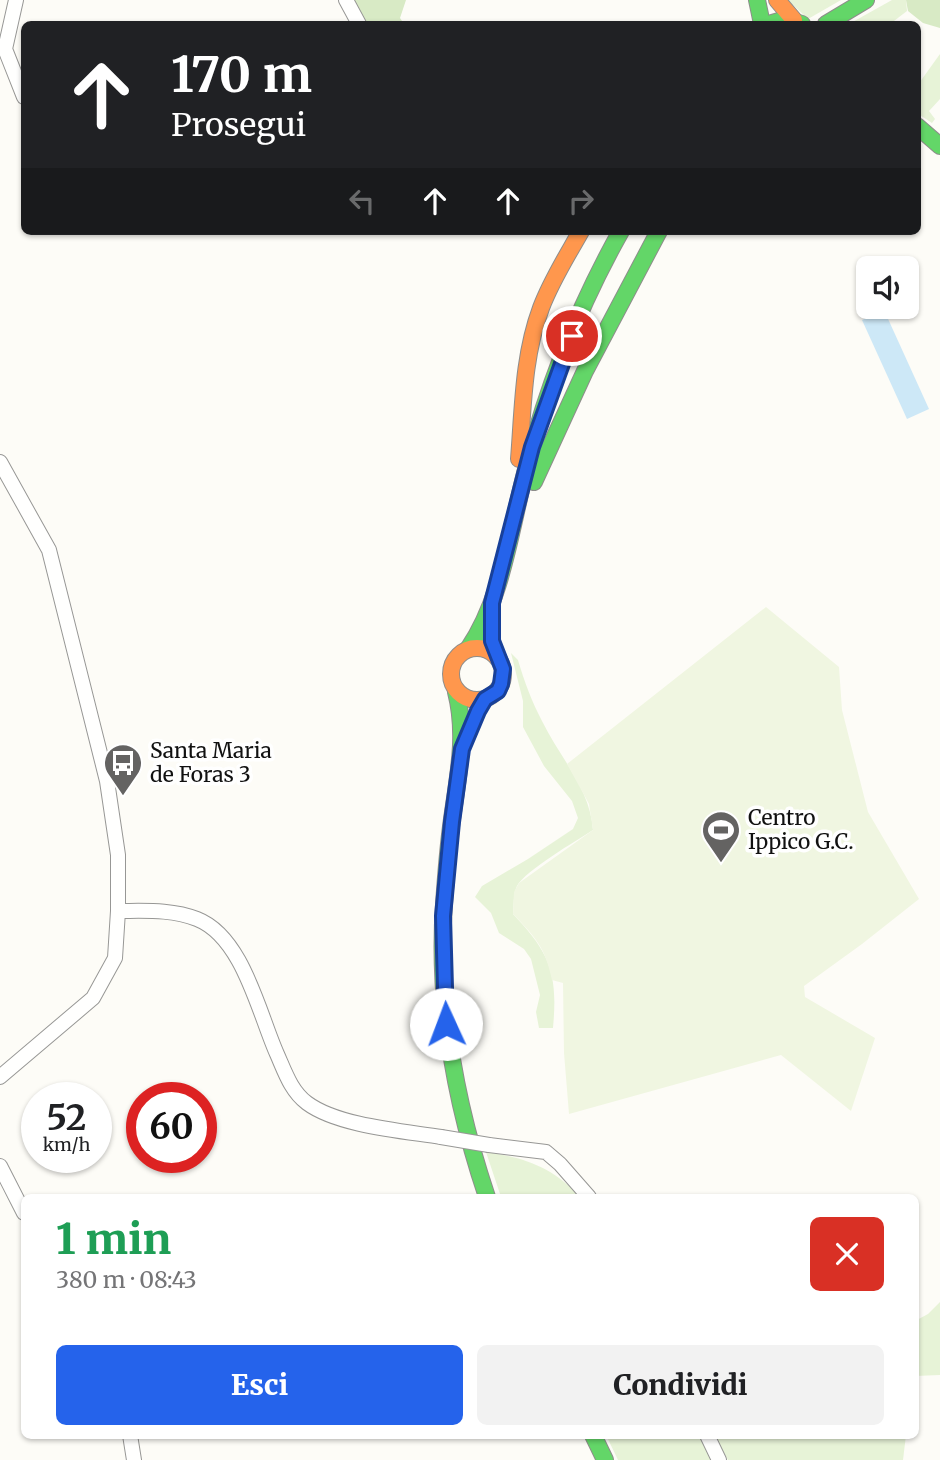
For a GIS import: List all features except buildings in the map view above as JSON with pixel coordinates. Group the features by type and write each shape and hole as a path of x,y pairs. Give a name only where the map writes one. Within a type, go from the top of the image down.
{"main road":[{"path":"757,0 761,21"},
{"path":"778,0 797,21"},
{"path":"831,21 866,0"},
{"path":"921,129 940,146"},
{"path":"511,532 525,379 532,340 544,301 579,235"},
{"path":"486,1194 465,1127 446,1024 443,916 462,749 461,707 450,676 451,667 454,659 468,649 477,637 492,603 532,447 563,357 598,271 619,235"},
{"path":"511,532 521,516 538,472 585,371 657,235"},
{"path":"456,691 470,700 485,699 498,691 501,684 503,669 492,641 492,603"},
{"path":"468,649 483,648 496,656"},
{"path":"462,749 485,699"},
{"path":"595,1439 605,1460"}],"street":[{"path":"16,0 5,49 21,89"},
{"path":"346,0 357,21"},
{"path":"0,462 49,550 107,781 118,855 116,958 93,998 0,1077"},
{"path":"118,911 161,911 181,915 200,920 220,936 235,955 253,991 292,1089 306,1103 324,1114 374,1126 545,1152 560,1164 586,1194"},
{"path":"0,1166 21,1207"},
{"path":"131,1439 134,1460"},
{"path":"709,1439 719,1460"}],"green space":[{"path":"353,0 406,0 400,18 402,21 364,21"},
{"path":"788,0 841,0 808,19"},
{"path":"892,0 906,0 907,11 894,21 854,21"},
{"path":"906,0 940,0 940,28 923,23 908,11"},
{"path":"940,54 940,99 929,111 935,119 932,123 921,116 921,80"},
{"name":"Centro Ippico G.C.","path":"766,607 839,667 842,710 868,812 919,899 804,986 805,997 875,1038 851,1111 781,1055 569,1114 564,1053 563,983 552,980 538,944 513,914 514,892 519,883 593,830 589,804 567,764"},
{"path":"511,653 518,660 528,691 549,735 580,787 591,815 593,830 530,872 522,879 515,892 513,914 536,941 549,965 554,992 553,1028 539,1028 536,1012 540,995 531,959 524,949 499,933 491,913 475,897 482,886 573,829 578,818 572,801 544,766 523,727 523,701"},
{"path":"486,1152 514,1157 538,1166 559,1178 577,1194 500,1194"},
{"path":"940,1302 940,1375 919,1376 919,1319"},
{"path":"608,1439 702,1439 712,1460 618,1460"},
{"path":"716,1439 906,1439 903,1460 728,1460"}],"water":[{"path":"888,319 929,409 907,419 862,320"}],"traffic: fast":[{"path":"757,0 761,21"},
{"path":"831,21 866,0"},
{"path":"779,21 792,21"},
{"path":"921,129 940,146"},
{"path":"468,649 480,629 498,583 528,462 556,373 579,315 619,235"},
{"path":"534,482 585,371 657,235"},
{"path":"456,692 461,740 446,882 443,979 457,1089 486,1194"},
{"path":"595,1439 605,1460"}],"traffic: slow":[{"path":"777,0 794,20"},
{"path":"519,459 525,383 535,326 559,269 579,235"},
{"path":"477,648 496,655 503,674 496,693 477,700 458,693 451,674 458,655 477,648"}],"place":[{"name":"Santa Maria de Foras 3","path":"123,797"},
{"name":"Centro Ippico G.C.","path":"721,864"}],"route":[{"path":"446,1024 443,916 462,749 478,711 485,699 498,691 503,677 503,669 492,641 492,603 532,447 572,336"}]}
